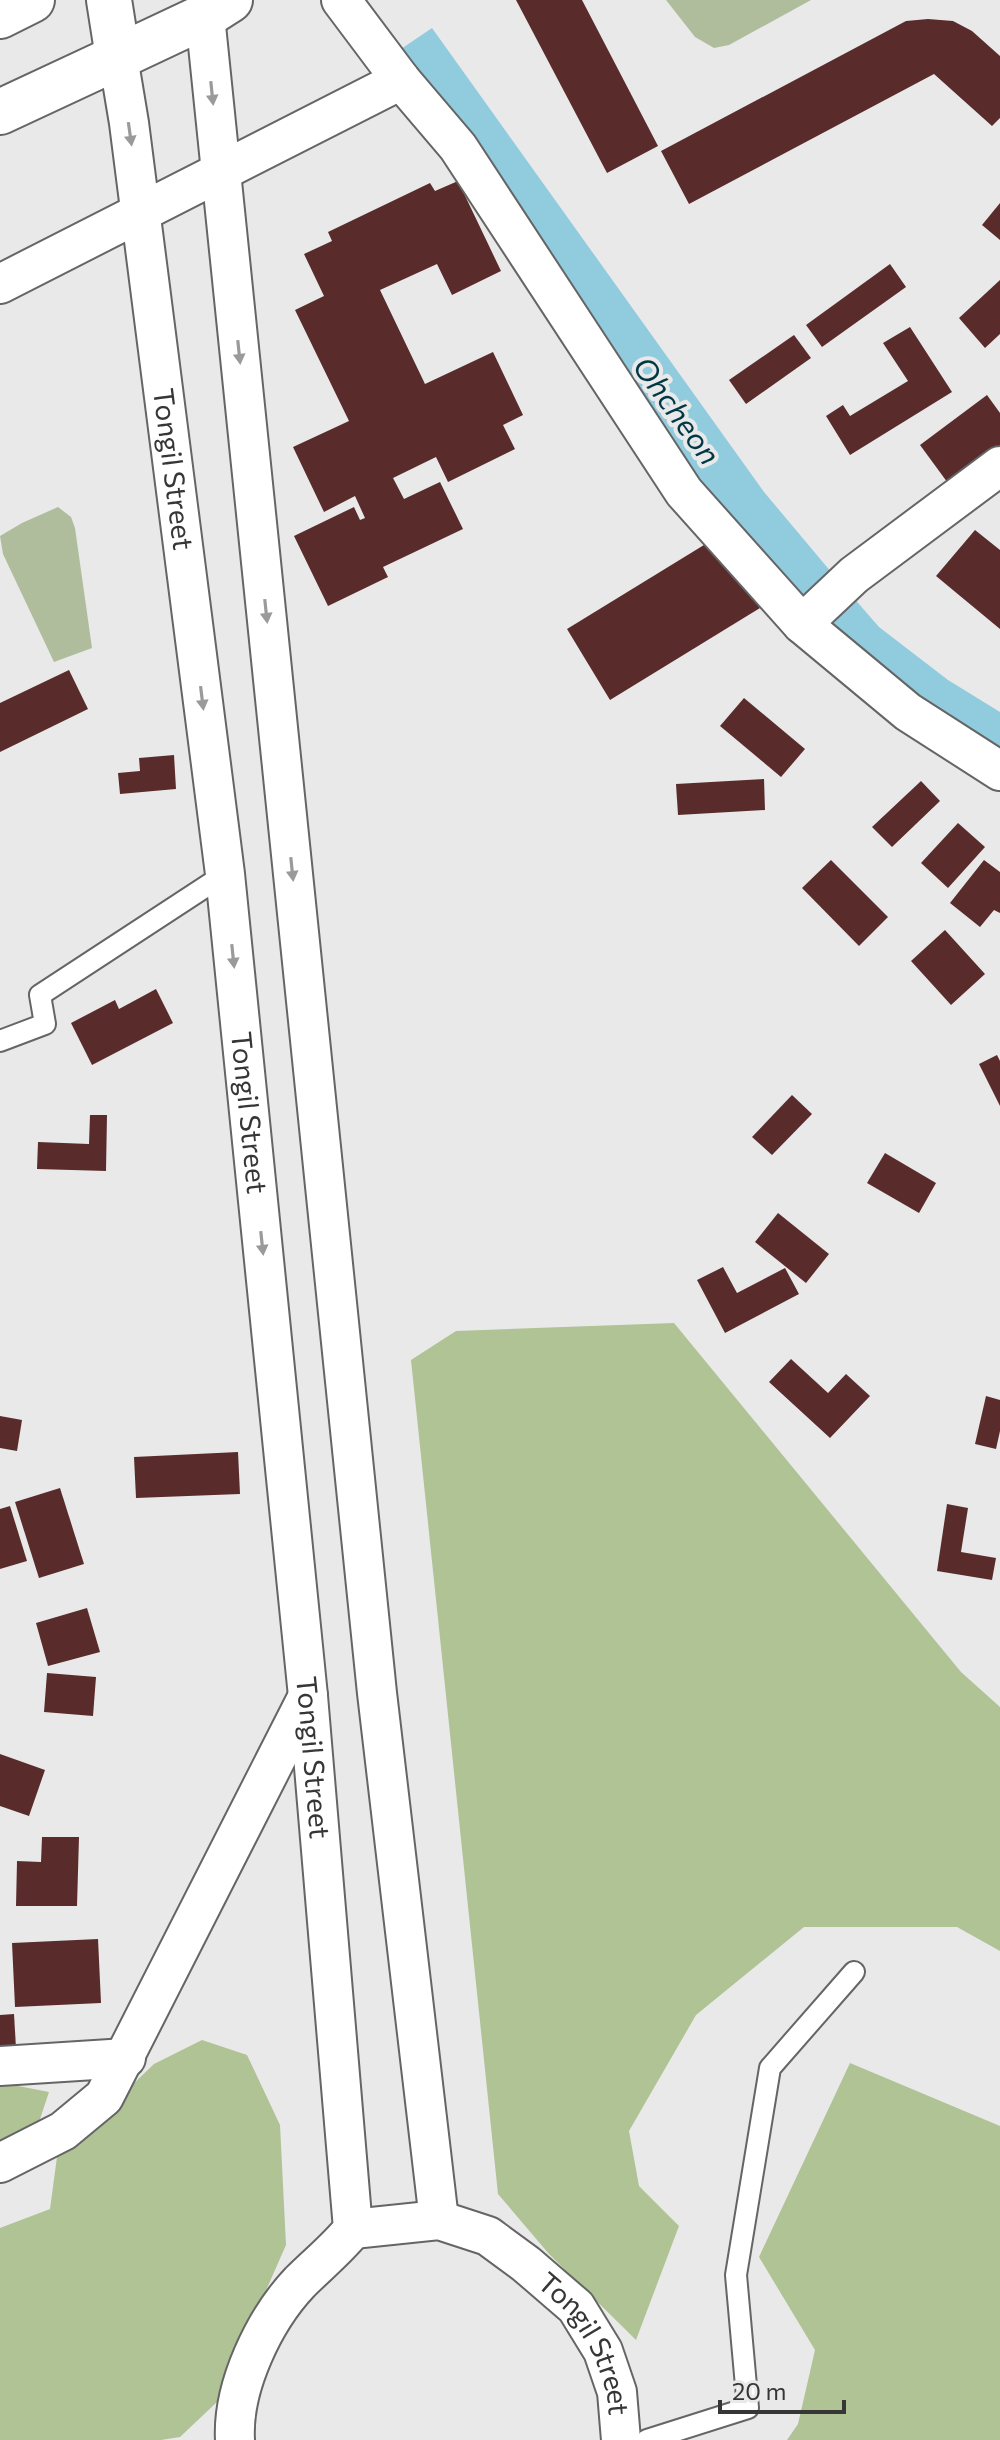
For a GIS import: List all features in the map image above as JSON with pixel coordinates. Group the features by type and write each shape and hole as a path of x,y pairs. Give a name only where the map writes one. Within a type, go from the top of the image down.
{"main road":[{"path":"0,16 32,0"},
{"name":"Tongil Street","path":"109,0 118,57"},
{"path":"0,112 118,57 212,5"}],"street":[{"path":"341,0 401,80 458,147 684,492 807,619 908,712 1000,771"},
{"path":"212,5 221,173 377,1693 439,2220"},
{"name":"Tongil Street","path":"118,57 141,214 225,874 308,1696 353,2229 439,2220 488,2236 526,2264 576,2307 603,2351 617,2392 621,2440"},
{"path":"0,284 401,80"},
{"path":"807,619 854,575 1000,466"},
{"path":"0,2163 63,2131 104,2097 308,1696"},
{"path":"0,2066 126,2058"},
{"path":"235,2440 242,2387 263,2330 298,2284 341,2245 353,2229"}],"lane":[{"path":"0,1041 45,1024 40,995 225,874"},
{"path":"647,2440 748,2408 736,2275 770,2068 854,1972"}],"green space":[{"path":"666,0 811,0 729,45 714,48 695,37"},
{"path":"58,507 71,517 75,528 92,648 54,662 3,554 0,536"},
{"path":"674,1323 961,1672 1000,1707 1000,1951 957,1927 804,1927 696,2015 629,2131 639,2186 679,2226 636,2340 549,2254 498,2194 411,1360 456,1331"},
{"path":"202,2040 247,2055 280,2125 286,2245 217,2402 180,2437 161,2440 0,2440 0,2228 50,2209 57,2157 154,2064"},
{"path":"850,2063 1000,2126 1000,2440 787,2440 798,2424 815,2350 759,2257"},
{"path":"13,2085 49,2092 38,2125 0,2150 0,2086"}],"water":[{"name":"Ohcheon","path":"432,28 764,492 879,627 948,680 1000,712 1000,747 928,704 850,642 802,597 700,481 492,180 398,51"}],"building":[{"path":"516,0 582,0 658,146 607,173"},
{"path":"906,21 953,21 972,31 1000,56 1000,118 992,126 934,74 689,204 661,151"},
{"path":"458,181 501,271 452,295 437,264 380,290 425,384 493,352 523,415 503,425 515,449 448,482 436,457 393,478 404,499 440,482 463,529 383,567 388,577 328,606 294,536 354,507 360,520 365,518 355,496 324,512 293,447 349,421 295,310 324,296 304,254 332,241 328,232 430,183 435,191"},
{"path":"1000,203 1000,240 982,225"},
{"path":"890,264 906,287 822,347 806,325"},
{"path":"1000,280 1000,334 985,348 959,318"},
{"path":"910,327 952,392 850,455 826,416 843,405 850,416 908,381 883,343"},
{"path":"794,335 811,358 746,404 729,380"},
{"path":"987,395 1000,413 1000,454 953,490 920,445"},
{"path":"975,530 1000,550 1000,629 936,576"},
{"path":"717,537 760,608 610,700 567,629"},
{"path":"69,670 88,709 0,752 0,703"},
{"path":"744,698 805,749 781,777 720,726"},
{"path":"174,755 176,789 120,794 118,773 140,771 139,758"},
{"path":"764,779 765,810 678,815 676,784"},
{"path":"921,781 940,801 892,847 872,827"},
{"path":"958,823 985,847 948,888 921,863"},
{"path":"831,860 888,917 859,946 802,888"},
{"path":"984,860 1000,872 1000,913 994,910 980,927 950,903"},
{"path":"945,930 985,974 951,1005 911,961"},
{"path":"156,989 173,1023 92,1065 71,1023 115,1000 119,1009"},
{"path":"997,1055 1000,1061 1000,1106 979,1064"},
{"path":"792,1095 812,1114 772,1155 752,1137"},
{"path":"90,1115 107,1115 106,1171 37,1169 38,1142 89,1144"},
{"path":"885,1153 936,1183 919,1213 867,1183"},
{"path":"778,1213 829,1254 806,1283 755,1242"},
{"path":"723,1267 737,1293 785,1268 799,1294 725,1333 697,1280"},
{"path":"791,1359 828,1393 846,1374 870,1396 830,1438 769,1382"},
{"path":"986,1396 1000,1400 1000,1431 996,1449 975,1444"},
{"path":"0,1416 22,1420 17,1451 0,1448"},
{"path":"238,1452 240,1494 136,1498 134,1457"},
{"path":"60,1488 84,1564 39,1578 15,1502"},
{"path":"947,1504 968,1508 961,1552 996,1558 992,1580 937,1571"},
{"path":"10,1506 27,1561 0,1569 0,1509"},
{"path":"87,1608 100,1652 48,1666 36,1623"},
{"path":"47,1673 96,1677 93,1716 44,1712"},
{"path":"0,1754 45,1770 29,1816 0,1806"},
{"path":"42,1837 79,1837 77,1906 16,1906 17,1861 41,1862"},
{"path":"98,1939 101,2003 15,2007 12,1943"},
{"path":"14,2014 16,2048 0,2049 0,2015"}]}
